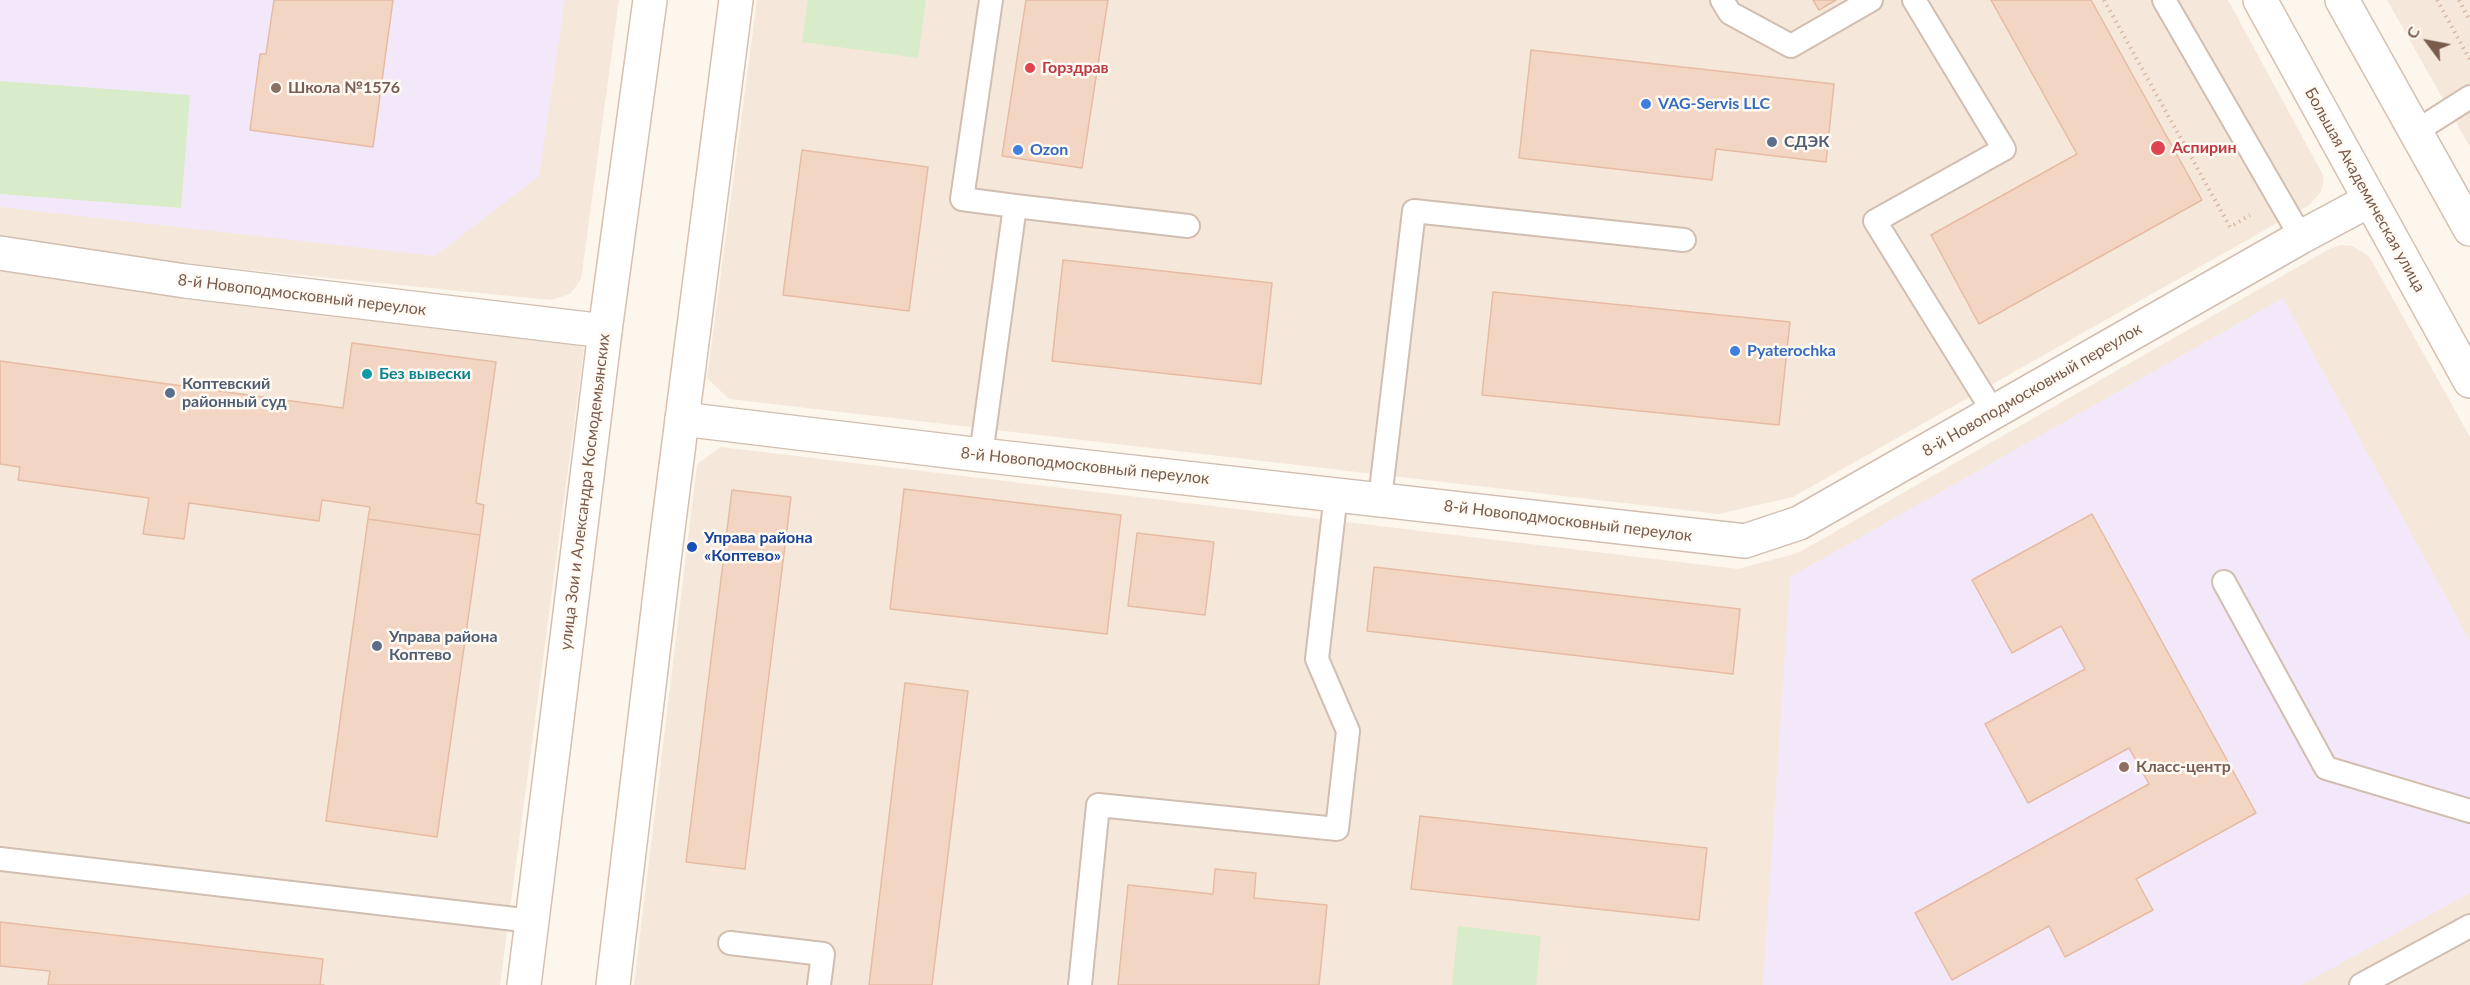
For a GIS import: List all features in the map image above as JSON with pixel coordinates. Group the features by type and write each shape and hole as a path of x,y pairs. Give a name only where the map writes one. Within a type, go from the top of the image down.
{"main road":[{"name":"улица Зои и Александра Космодемьянских","path":"524,985 605,331 650,0"},
{"path":"614,985 682,419 736,0"},
{"name":"Большая Академическая улица","path":"2260,0 2470,381"},
{"path":"2342,0 2470,229"},
{"name":"8-й Новоподмосковный переулок","path":"682,419 1745,541 1799,523 2370,200"},
{"name":"8-й Новоподмосковный переулок","path":"0,253 184,281 605,331"}],"lane":[{"path":"991,0 962,198 1188,226"},
{"path":"1722,0 1731,12 1791,46 1871,0"},
{"path":"1914,0 2004,149 1875,221 1994,413"},
{"path":"2164,0 2301,237"},
{"path":"2415,132 2470,97"},
{"path":"981,455 1016,206"},
{"path":"1380,499 1414,211 1684,240"},
{"path":"1080,985 1098,805 1337,829 1348,731 1317,659 1336,494"},
{"path":"2224,582 2326,768 2470,811"},
{"path":"0,859 532,921"},
{"path":"2361,985 2470,926"},
{"path":"730,943 823,954 819,985"}],"path":[{"path":"2104,0 2230,227 2250,215"},
{"path":"2437,0 2470,60"},
{"path":"2459,0 2470,21"}],"shaded area":[{"name":"Школа №1576","path":"0,0 619,0 581,280 570,294 551,300 179,263 0,239"},
{"name":"Школа №1576","path":"0,0 565,0 539,176 435,256 0,207"},
{"path":"757,0 2228,0 2323,175 2323,184 2321,192 2309,205 1793,497 1719,514 729,399 707,378"},
{"path":"2387,0 2470,0 2470,147"},
{"path":"2341,245 2352,246 2369,256 2470,437 2470,985 634,985 697,464 721,447 1738,569 1798,553 2331,248"},
{"path":"0,262 576,342 584,349 500,985 0,985"},
{"name":"Класс-центр","path":"2283,298 2470,641 2470,893 2301,985 1763,985 1790,577"}],"green space":[{"path":"808,0 926,0 918,58 802,42"},
{"path":"0,81 190,95 181,208 0,194"},
{"path":"1458,926 1541,936 1536,985 1452,985"}],"building":[{"path":"274,0 393,0 373,147 250,130 260,54 266,54"},
{"path":"1026,0 1108,0 1082,168 1002,156"},
{"path":"1813,0 1836,0 1819,10"},
{"path":"1991,0 2091,0 2202,200 1979,324 1931,235 2077,154"},
{"path":"1531,50 1834,84 1826,162 1716,149 1712,180 1519,158"},
{"path":"802,150 928,167 909,311 783,295"},
{"path":"1063,260 1272,283 1261,384 1052,361"},
{"path":"1493,292 1790,322 1779,425 1482,395"},
{"path":"352,343 496,362 476,503 484,505 480,535 368,519 370,507 322,500 319,521 189,503 184,539 143,534 149,498 18,480 20,467 0,464 0,361 343,408"},
{"path":"904,489 1121,515 1107,634 890,609"},
{"path":"732,490 791,497 745,869 686,862"},
{"path":"2092,514 2256,813 2136,879 2153,910 2065,957 2049,926 1952,980 1915,913 2149,784 2129,748 2028,803 1985,724 2085,669 2061,626 2012,653 1972,580"},
{"path":"368,519 480,535 437,837 326,821"},
{"path":"1137,533 1214,542 1205,615 1128,606"},
{"path":"1374,567 1740,609 1733,674 1367,631"},
{"path":"905,683 968,691 932,985 869,985"},
{"path":"1420,816 1707,848 1699,920 1411,889"},
{"path":"1215,869 1256,873 1254,898 1327,905 1319,985 1118,985 1128,885 1213,894"},
{"path":"0,922 323,959 320,985 48,985 50,971 0,966"}],"place":[{"name":"Горздрав","path":"1030,68"},
{"name":"Школа №1576","path":"276,88"},
{"name":"VAG-Servis LLC","path":"1646,104"},
{"name":"СДЭК","path":"1772,142"},
{"name":"Аспирин","path":"2158,148"},
{"name":"Ozon","path":"1018,150"},
{"name":"Pyaterochka","path":"1735,351"},
{"name":"Без вывески","path":"367,374"},
{"name":"Коптевский районный суд","path":"170,393"},
{"name":"Управа района «Коптево»","path":"692,547"},
{"name":"Управа района Коптево","path":"377,646"},
{"name":"Класс-центр","path":"2124,767"}]}
